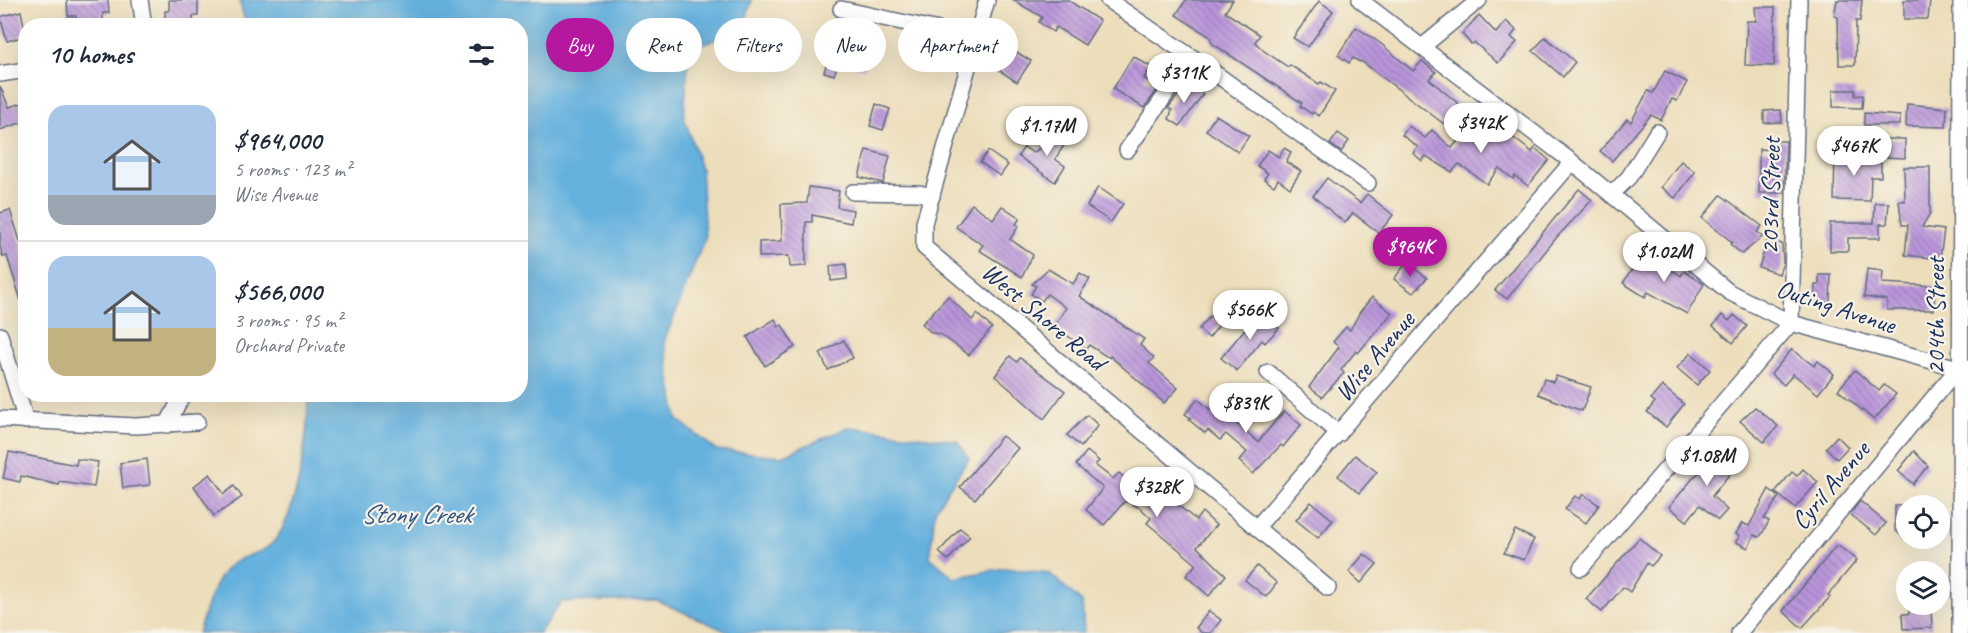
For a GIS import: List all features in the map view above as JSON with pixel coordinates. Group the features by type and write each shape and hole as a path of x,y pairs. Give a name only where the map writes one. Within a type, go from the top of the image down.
{"street":[{"path":"140,0 143,18"},
{"name":"West Shore Road","path":"982,18 987,0"},
{"path":"1108,0 1368,183"},
{"name":"Outing Avenue","path":"1360,0 1572,162 1729,292 1791,323 1963,368"},
{"path":"1422,47 1479,0"},
{"name":"203rd Street","path":"1791,323 1799,0"},
{"name":"204th Street","path":"1960,633 1963,368 1961,0"},
{"path":"842,9 898,21"},
{"path":"1127,150 1191,57"},
{"path":"0,74 18,71"},
{"name":"West Shore Road","path":"967,72 924,223 924,247 1258,526 1328,588"},
{"path":"1611,194 1629,177 1657,132"},
{"name":"Wise Avenue","path":"1258,526 1572,162"},
{"path":"853,192 919,193 932,196"},
{"path":"1581,568 1791,323"},
{"path":"0,335 18,394"},
{"name":"Cyril Avenue","path":"1739,633 1963,368"},
{"path":"1268,372 1339,434"},
{"path":"20,402 26,420"},
{"path":"167,425 179,402"},
{"path":"0,419 136,426 197,422"}],"water":[{"name":"Stony Creek","path":"239,0 752,0 746,18 714,18 714,40 702,44 702,18 626,18 626,72 687,72 684,117 701,169 705,238 664,342 677,419 716,450 782,456 849,427 957,441 969,458 935,510 930,557 954,578 1004,568 1049,573 1082,602 1084,633 730,633 656,600 561,602 539,633 198,633 210,598 222,574 237,560 269,546 279,535 294,498 300,475 307,430 307,402 528,402 528,18 244,18"}],"building":[{"path":"67,0 108,0 109,13 103,13 103,18 68,16"},
{"path":"169,0 198,0 198,16 193,16 193,18 165,18 165,11 169,11"},
{"path":"1013,0 1068,0 1100,21 1085,45 1056,27 1053,32 1039,22 1042,17"},
{"path":"1186,0 1233,0 1225,12 1260,35 1255,42 1264,51 1288,67 1290,65 1319,84 1321,82 1335,91 1319,116 1300,106 1302,103 1213,44 1209,36 1176,15"},
{"path":"1837,0 1862,0 1860,21 1856,21 1855,65 1839,65 1838,17 1834,16"},
{"path":"1904,0 1930,0 1928,19 1904,19"},
{"path":"1319,1 1333,11 1308,47 1293,38"},
{"path":"1755,7 1775,7 1774,66 1745,65 1747,21 1756,21"},
{"path":"21,11 22,18 18,18 18,38 7,41 0,17"},
{"path":"1479,15 1496,33 1506,21 1516,30 1511,37 1517,42 1498,63 1475,43 1471,44 1462,34"},
{"path":"1356,27 1380,43 1413,71 1422,61 1436,72 1429,79 1460,105 1444,124 1361,61 1353,58 1349,63 1338,55"},
{"path":"1545,37 1575,62 1563,77 1533,51"},
{"path":"1018,53 1031,61 1017,82 1002,72 1018,72"},
{"path":"1133,56 1151,67 1144,78 1159,88 1144,108 1113,89"},
{"path":"1665,71 1687,82 1677,101 1672,99 1661,120 1651,115 1612,161 1600,151 1627,119 1631,122 1648,91 1653,93"},
{"path":"1188,83 1203,94 1180,126 1169,119 1172,110 1168,108"},
{"path":"0,86 9,107 18,104 18,124 0,130"},
{"path":"1833,90 1855,90 1855,96 1863,95 1862,108 1833,107"},
{"path":"876,104 890,109 883,130 870,126"},
{"path":"1907,104 1947,108 1946,127 1906,126"},
{"path":"1781,110 1782,122 1764,123 1764,111"},
{"path":"1864,113 1900,116 1900,125 1864,125"},
{"path":"1216,115 1249,136 1238,152 1206,130"},
{"path":"1475,121 1496,140 1503,130 1532,152 1535,148 1549,160 1528,186 1515,176 1513,179 1499,168 1487,184 1459,164 1452,172 1426,156 1422,161 1413,153 1418,147 1402,135 1409,126 1425,138 1432,130 1452,148"},
{"path":"1057,131 1069,138 1055,159 1065,166 1055,182 1018,156 1024,147 1033,153 1051,140"},
{"path":"1338,133 1349,141 1341,152 1330,144"},
{"path":"1884,139 1905,139 1905,158 1883,157"},
{"path":"1774,141 1786,141 1784,193 1759,193 1759,149 1774,150"},
{"path":"1284,148 1291,152 1286,162 1301,171 1290,188 1278,179 1274,186 1264,179 1268,173 1257,166 1268,150 1279,157"},
{"path":"866,150 890,156 883,183 859,177"},
{"path":"988,151 1008,165 1000,176 980,162"},
{"path":"1835,152 1859,153 1860,162 1881,163 1881,177 1871,177 1870,201 1834,200"},
{"path":"1681,161 1695,172 1675,198 1661,187"},
{"path":"1904,167 1930,167 1930,213 1922,227 1944,230 1940,259 1905,255 1908,225 1902,225 1899,201 1905,201"},
{"path":"1327,178 1360,203 1367,194 1393,215 1379,233 1353,213 1345,223 1313,196"},
{"path":"809,187 839,191 837,207 853,210 851,223 812,215 812,222 806,222 806,266 790,267 789,256 759,257 759,242 782,241 781,204 807,203"},
{"path":"1098,187 1123,204 1111,222 1087,206"},
{"path":"1579,189 1592,200 1557,237 1507,299 1495,290"},
{"path":"1721,195 1762,226 1757,232 1763,236 1742,254 1730,244 1732,242 1702,218"},
{"path":"1875,203 1889,203 1887,224 1880,224 1880,238 1848,238 1848,251 1830,251 1830,223 1874,223"},
{"path":"972,204 993,219 1002,206 1020,218 1016,224 1019,226 1010,239 1033,255 1022,277 979,250 983,245 956,227"},
{"path":"10,210 18,234 18,291 7,256 3,257 0,247 0,213"},
{"path":"1768,239 1782,244 1783,263 1779,274 1759,267"},
{"path":"1644,251 1681,276 1684,271 1704,284 1687,314 1648,292 1645,297 1623,283"},
{"path":"1407,262 1427,278 1413,293 1394,279"},
{"path":"846,264 847,279 831,281 830,266"},
{"path":"1048,269 1073,284 1080,273 1090,279 1079,296 1144,339 1140,345 1154,358 1149,363 1178,388 1164,403 1110,356 1109,358 1089,345 1086,349 1054,326 1066,308 1047,294 1042,301 1031,294 1036,286 1032,284"},
{"path":"1867,269 1883,271 1882,283 1935,286 1934,310 1887,310 1887,300 1864,297"},
{"path":"1819,275 1831,275 1830,304 1815,303 1815,285 1819,285"},
{"path":"948,296 972,320 977,314 992,328 969,355 940,334 932,333 922,324"},
{"path":"1372,297 1392,313 1358,353 1356,351 1341,370 1344,373 1322,397 1309,387 1339,347 1333,342 1346,327 1350,330"},
{"path":"1259,312 1279,328 1265,343 1262,340 1237,371 1221,358"},
{"path":"1722,315 1729,321 1734,315 1747,326 1733,343 1713,326"},
{"path":"1210,316 1220,324 1209,338 1199,329"},
{"path":"775,319 779,327 782,325 795,347 765,366 747,337"},
{"path":"844,340 853,358 828,370 820,353"},
{"path":"1792,349 1814,366 1818,361 1834,374 1818,394 1793,374 1784,385 1771,374"},
{"path":"1691,353 1710,370 1697,385 1677,368"},
{"path":"1010,356 1017,362 1020,358 1065,391 1044,419 995,376"},
{"path":"1855,370 1879,391 1884,385 1896,394 1874,420 1838,390"},
{"path":"1556,376 1591,387 1582,411 1538,394 1544,379 1553,382"},
{"path":"1662,386 1684,404 1666,427 1647,412 1655,402 1651,399"},
{"path":"1198,399 1225,423 1229,417 1258,442 1284,411 1301,425 1283,447 1281,445 1253,474 1239,461 1247,452 1226,434 1220,440 1208,430 1205,433 1189,420 1191,418 1185,414"},
{"path":"1755,407 1778,426 1764,442 1740,421"},
{"path":"1087,415 1098,425 1081,447 1067,435"},
{"path":"1002,436 1018,448 975,499 960,487"},
{"path":"1837,436 1848,447 1837,459 1826,448"},
{"path":"1729,444 1744,456 1712,496 1727,510 1718,520 1700,505 1687,521 1669,507 1694,477 1701,471 1706,475"},
{"path":"1087,451 1099,461 1095,465 1113,479 1119,473 1145,496 1163,475 1176,486 1167,496 1196,520 1202,512 1216,525 1197,547 1226,575 1209,596 1186,576 1196,564 1147,523 1151,518 1140,508 1125,501 1104,525 1086,510 1103,488 1076,465"},
{"path":"1914,451 1928,466 1913,484 1898,471"},
{"path":"9,452 76,465 77,459 98,462 94,487 60,482 59,485 21,476 20,482 3,478"},
{"path":"1355,455 1377,472 1359,493 1338,476"},
{"path":"147,459 150,485 123,488 120,463"},
{"path":"1803,469 1818,482 1795,508 1775,492 1792,472 1797,476"},
{"path":"210,474 224,494 234,486 242,497 214,516 194,486"},
{"path":"1769,489 1779,497 1764,519 1769,521 1762,534 1759,537 1754,535 1748,548 1736,542 1740,536 1736,534 1742,523 1749,526"},
{"path":"1583,494 1599,505 1586,523 1565,509 1575,496 1580,499"},
{"path":"1860,501 1886,523 1876,535 1850,514"},
{"path":"1311,502 1333,520 1318,538 1296,520"},
{"path":"1895,506 1896,506 1896,531"},
{"path":"960,528 970,536 948,560 939,552"},
{"path":"1515,530 1534,539 1524,560 1504,553"},
{"path":"1639,538 1660,556 1651,566 1647,563 1630,592 1623,587 1602,612 1586,599"},
{"path":"1837,545 1857,560 1828,595 1830,597 1802,628 1783,611"},
{"path":"1364,554 1377,564 1361,583 1349,572"},
{"path":"1257,566 1277,583 1266,597 1245,580"},
{"path":"1209,611 1221,620 1211,633 1202,633 1196,628"},
{"path":"1902,615 1931,615 1932,628 1903,629"}]}
